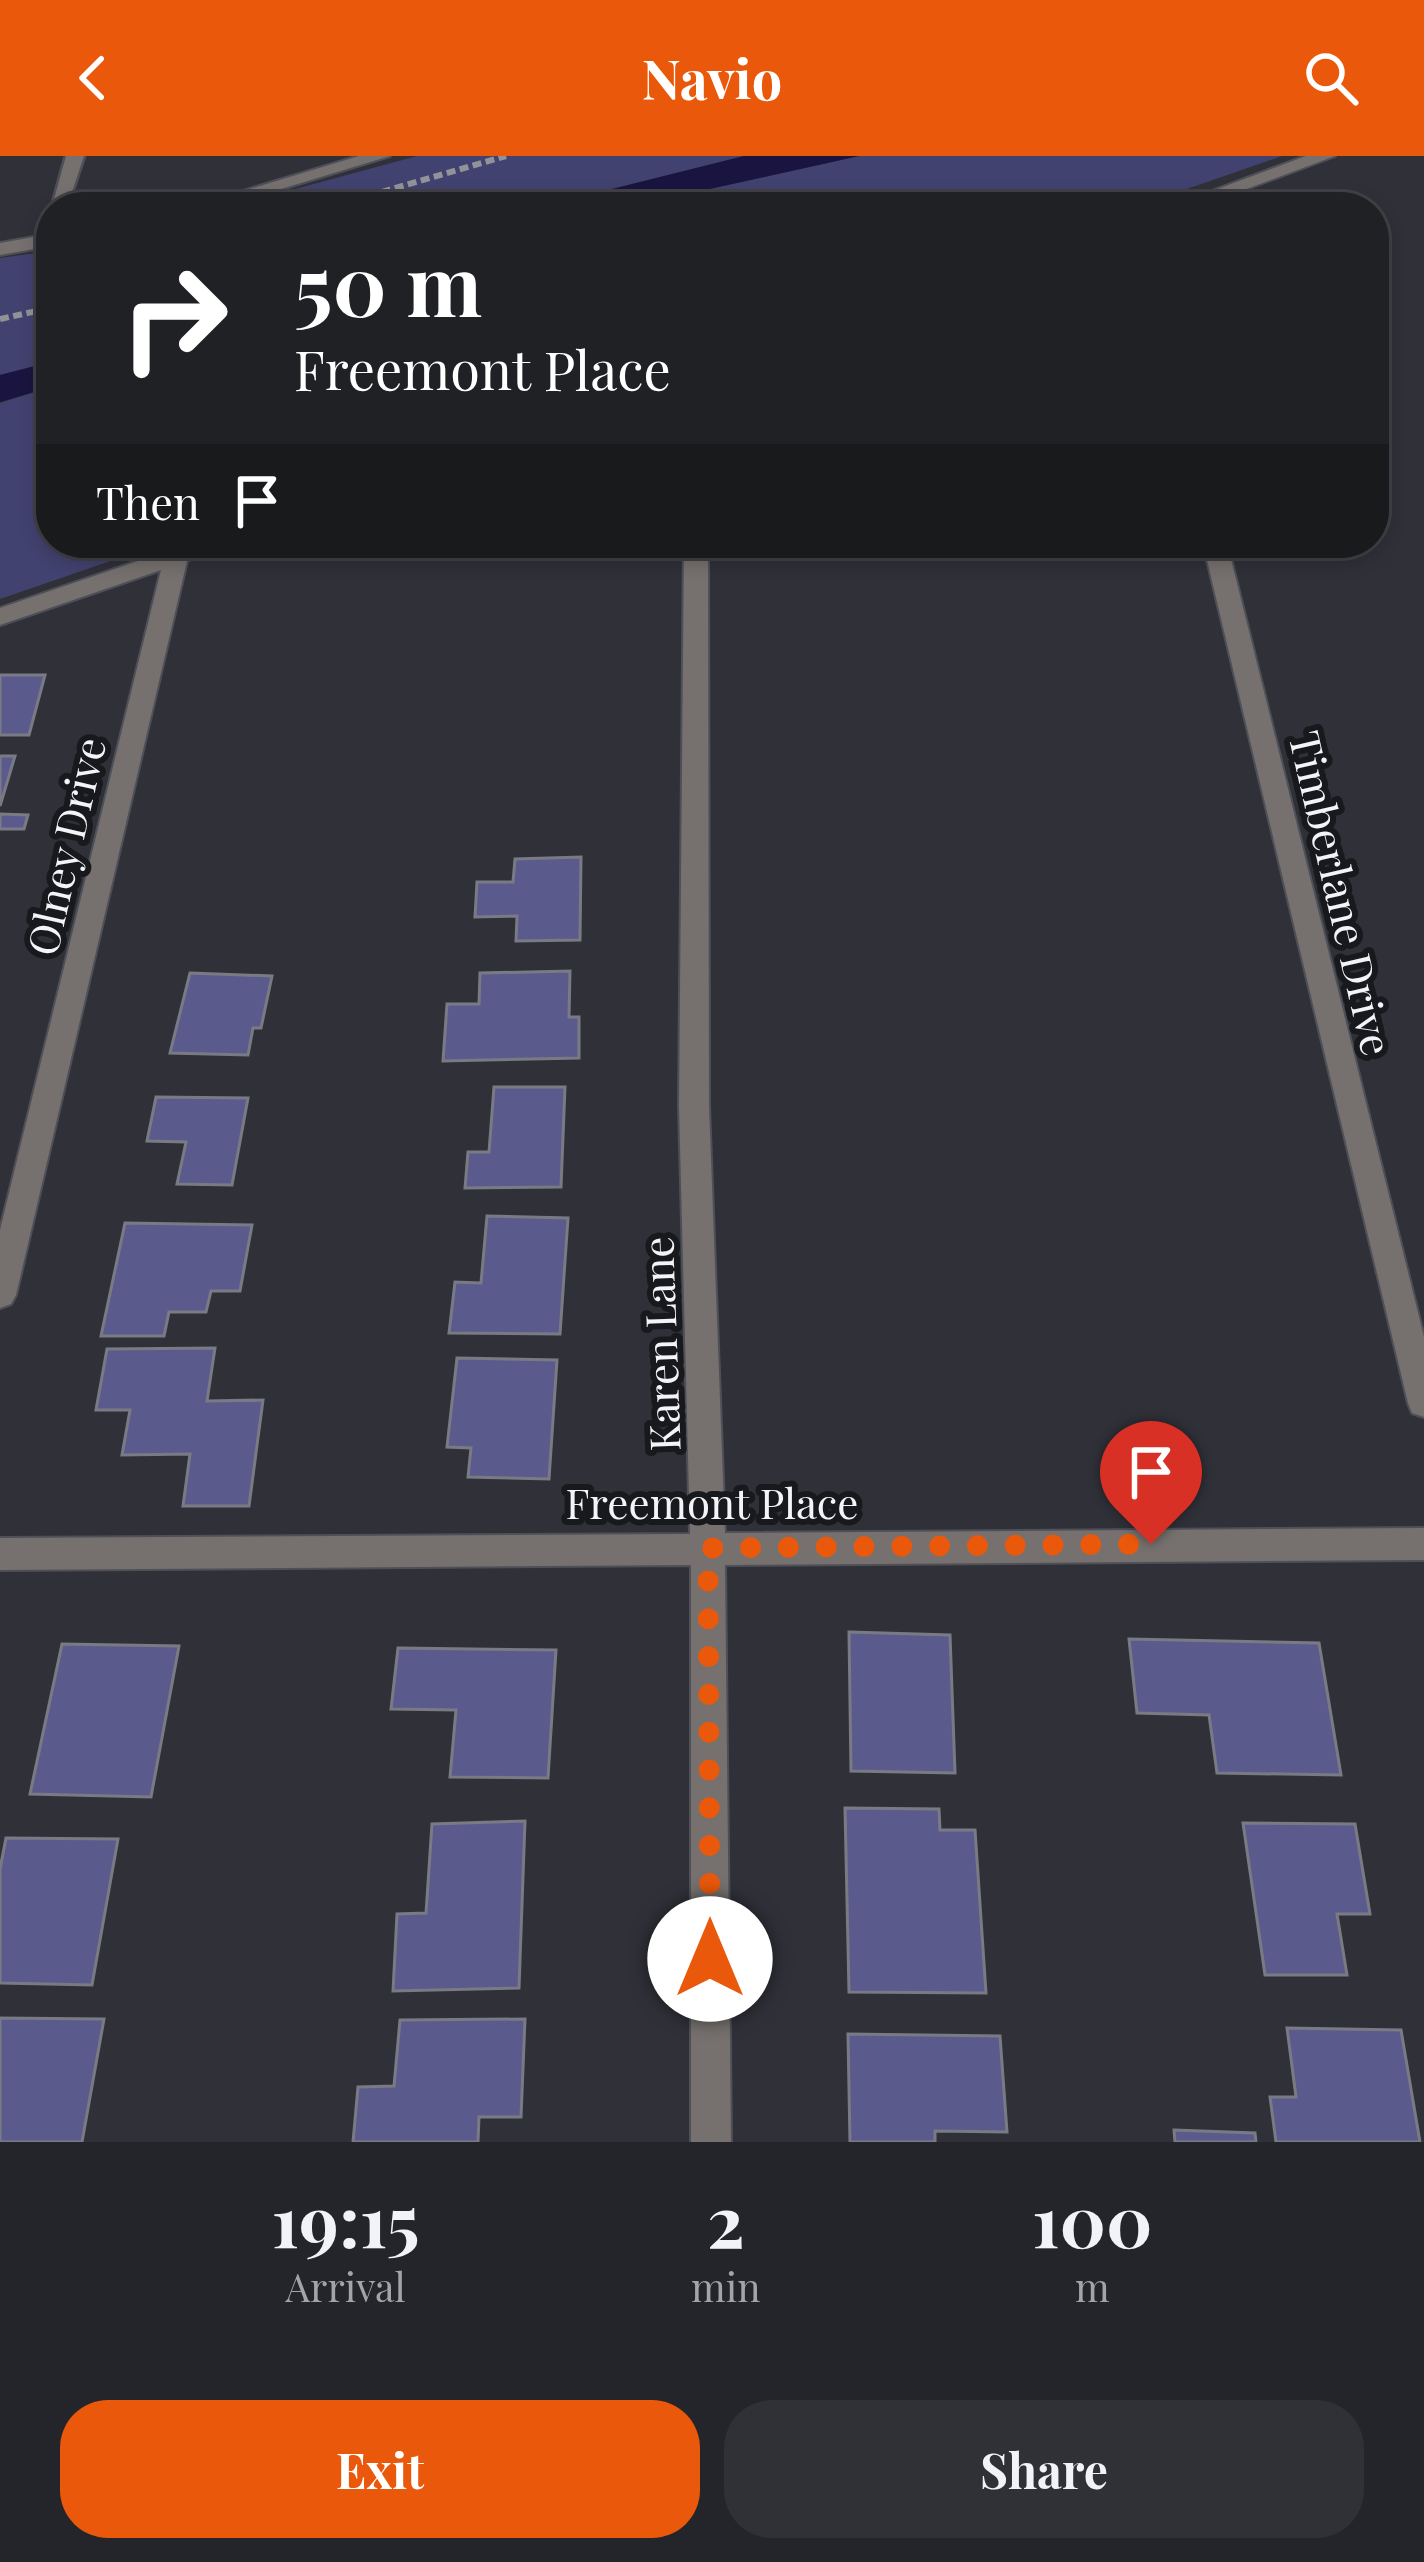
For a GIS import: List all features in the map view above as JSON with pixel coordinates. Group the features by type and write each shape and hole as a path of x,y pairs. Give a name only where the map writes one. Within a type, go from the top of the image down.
{"street":[{"path":"253,192 380,156"},
{"path":"1222,192 1325,156"},
{"path":"0,249 36,243"},
{"path":"0,617 170,558"},
{"name":"Olney Drive","path":"0,1295 176,558"},
{"name":"Karen Lane","path":"695,558 694,1106 708,1548 711,2142"},
{"name":"Timberlane Drive","path":"1219,558 1424,1402"},
{"name":"Freemont Place","path":"0,1554 1424,1544"}],"lane":[{"path":"63,192 75,156"}],"path":[{"path":"382,192 506,156"},
{"path":"0,319 36,311"}],"shaded area":[{"path":"417,156 744,156 600,192 284,192"},
{"path":"744,156 859,156 696,192 600,192"},
{"path":"859,156 1282,156 1178,192 696,192"},
{"path":"36,253 36,366 0,375 0,258"},
{"path":"36,366 36,391 0,402 0,375"},
{"path":"36,392 36,558 119,558 0,599 0,403"}],"building":[{"path":"0,675 45,675 29,735 0,735"},
{"path":"0,756 15,756 0,806"},
{"path":"0,814 28,815 24,829 0,829"},
{"path":"581,857 580,940 516,941 517,916 475,917 477,882 513,882 515,859"},
{"path":"570,971 569,1017 579,1017 579,1058 443,1061 447,1004 479,1004 480,973"},
{"path":"190,973 272,976 261,1028 253,1028 248,1055 170,1053"},
{"path":"494,1087 565,1087 561,1187 465,1188 468,1152 489,1152"},
{"path":"156,1097 248,1098 232,1185 177,1184 186,1142 147,1141"},
{"path":"487,1216 568,1218 560,1334 449,1333 455,1282 481,1283"},
{"path":"125,1223 252,1225 240,1291 211,1291 206,1312 169,1312 164,1336 101,1336"},
{"path":"215,1348 207,1401 263,1400 249,1506 183,1506 190,1454 122,1455 130,1410 96,1410 107,1349"},
{"path":"457,1358 557,1360 549,1479 468,1477 471,1448 447,1447"},
{"path":"849,1632 950,1635 955,1773 851,1771"},
{"path":"1129,1639 1319,1643 1341,1775 1217,1773 1209,1715 1137,1713"},
{"path":"62,1644 179,1646 151,1797 30,1794"},
{"path":"398,1648 556,1650 548,1778 450,1777 456,1710 391,1709"},
{"path":"845,1808 939,1809 940,1830 975,1830 986,1993 849,1992"},
{"path":"525,1821 519,1988 393,1991 397,1914 426,1913 432,1824"},
{"path":"1243,1823 1355,1824 1370,1914 1337,1914 1347,1975 1265,1975"},
{"path":"6,1838 118,1839 92,1985 0,1983 0,1869"},
{"path":"0,2018 104,2019 82,2142 0,2142"},
{"path":"525,2019 521,2117 479,2117 478,2142 353,2142 358,2087 394,2086 400,2020"},
{"path":"1287,2028 1401,2030 1420,2142 1276,2142 1270,2097 1296,2097"},
{"path":"848,2034 1000,2036 1007,2132 935,2131 935,2142 850,2142"},
{"path":"1174,2130 1255,2133 1256,2142 1175,2142"}],"route":[{"path":"710,1959 708,1548 1151,1544"}]}
